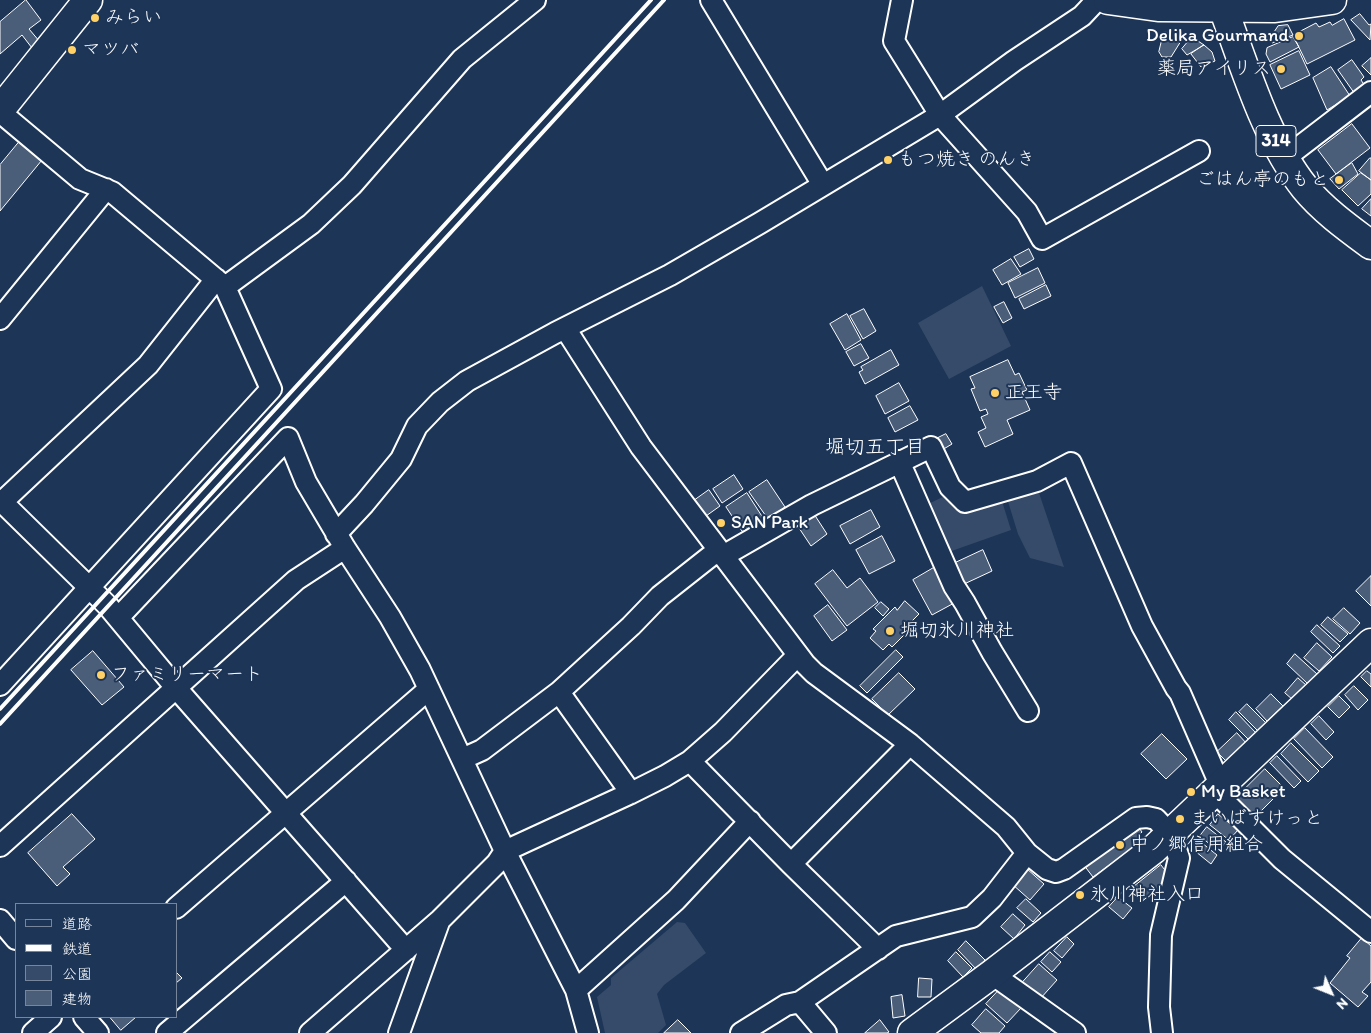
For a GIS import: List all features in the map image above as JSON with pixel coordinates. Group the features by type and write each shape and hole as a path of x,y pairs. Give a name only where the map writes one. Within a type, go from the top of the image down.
{"street":[{"path":"0,685 272,388 220,283 112,192 80,178 0,111 88,0"},
{"path":"406,950 177,689 118,618 90,588 1,502 148,365 220,283 311,224 352,185 462,58 535,0"},
{"path":"711,0 823,185"},
{"path":"902,0 894,41 940,115 1027,212 1042,239 1199,151"},
{"path":"0,846 341,541 364,504 401,460 417,426 440,402 467,381 564,328 670,275 940,115 1014,61 1082,16 1097,0"},
{"path":"1108,0 1158,7 1222,4 1251,0"},
{"path":"1222,4 1275,8 1332,0"},
{"name":"314","path":"1222,4 1265,118 1285,158 1306,189 1321,204 1371,245"},
{"path":"1285,158 1371,92"},
{"path":"0,319 106,189"},
{"path":"564,328 641,448 798,655 814,673 910,744 1006,827 1028,853 1047,869 1056,872 1064,869 1136,818 1147,816 1156,819 1171,835 1179,858 1161,935 1159,1007 1162,1033"},
{"path":"118,618 288,438 306,482 390,617 429,689 505,851 576,990 588,1033"},
{"path":"462,759 482,750 559,692 631,626 660,596 712,555 730,552 812,505 899,461 931,447 950,487 965,502 1037,481 1071,463 1142,626 1180,693 1218,790 1282,859 1371,932"},
{"path":"899,461 954,586 1028,710"},
{"path":"912,1033 992,974 1171,835 1371,643"},
{"path":"310,1033 440,920 497,863 505,851 631,793 665,776 690,760 723,732 798,655"},
{"path":"178,906 429,689"},
{"path":"559,692 631,793"},
{"path":"791,864 910,744"},
{"path":"690,760 791,864 878,949"},
{"path":"576,990 676,900 750,821"},
{"path":"741,1033 786,1005 800,1002 896,936 972,917 992,898 1028,853"},
{"path":"167,1033 346,881"},
{"path":"0,920 15,937"},
{"path":"399,1033 440,920"},
{"path":"992,974 1075,1033"},
{"path":"800,1002 826,1033"},
{"path":"33,1033 50,1018"},
{"path":"85,1018 98,1033"}],"green space":[{"path":"982,286 1011,346 949,379 918,323"},
{"path":"1037,487 1064,567 1030,558 1018,534 1006,495"},
{"path":"949,494 1001,498 1011,530 946,553 924,506"},
{"path":"677,922 685,923 706,953 664,985 657,994 666,1025 658,1033 605,1033 597,997 611,985 611,978"}],"building":[{"path":"26,0 41,20 29,29 40,42 32,48 22,35 0,54 0,22"},
{"path":"1360,14 1369,25 1371,24 1370,40 1351,20"},
{"path":"1344,19 1355,40 1307,64 1293,35 1316,23 1319,27 1330,22 1332,25"},
{"path":"1288,25 1293,35 1272,43 1270,38 1278,26"},
{"path":"1164,32 1182,35 1181,41 1171,57 1162,57 1159,52"},
{"path":"1192,37 1204,45 1187,55 1182,49"},
{"path":"1293,37 1299,47 1270,62 1266,54 1267,48"},
{"path":"1204,45 1212,52 1215,61 1201,67 1191,54"},
{"path":"1299,51 1310,75 1281,89 1270,65"},
{"path":"1371,58 1371,75 1362,66"},
{"path":"1352,60 1364,77 1361,80 1367,89 1357,97 1338,70"},
{"path":"1331,67 1350,96 1327,110 1313,78"},
{"path":"1352,124 1370,148 1336,174 1318,150"},
{"path":"20,141 42,160 0,211 0,165"},
{"path":"1371,158 1371,180 1359,171"},
{"path":"1352,163 1358,174 1339,189 1330,179"},
{"path":"1361,173 1371,180 1371,194 1358,206 1342,190"},
{"path":"1371,199 1371,216 1362,209"},
{"path":"1029,249 1034,259 1020,267 1014,257"},
{"path":"1011,259 1021,274 1002,285 993,270"},
{"path":"1038,268 1045,283 1015,298 1008,283"},
{"path":"1046,285 1051,296 1024,309 1019,299"},
{"path":"1004,302 1012,318 1003,323 994,307"},
{"path":"864,309 876,331 863,339 850,316"},
{"path":"847,314 861,340 845,350 830,324"},
{"path":"861,344 869,358 854,366 846,352"},
{"path":"891,350 899,365 865,384 859,372 863,370 861,367"},
{"path":"1008,360 1015,375 1019,373 1027,390 1022,392 1030,410 1007,420 1013,434 985,447 978,432 986,428 981,417 988,414 986,409 980,411 971,389 975,388 970,377"},
{"path":"899,383 909,401 885,414 876,396"},
{"path":"910,406 918,420 895,432 888,418"},
{"path":"946,434 952,444 942,450 936,439"},
{"path":"734,475 743,489 722,503 713,489"},
{"path":"767,480 785,507 768,519 749,492"},
{"path":"709,490 720,506 706,516 695,500"},
{"path":"747,493 765,521 744,534 726,507"},
{"path":"871,510 880,527 850,544 840,526"},
{"path":"814,514 827,534 811,546 797,525"},
{"path":"882,536 895,561 869,574 856,550"},
{"path":"983,550 992,571 962,585 953,564"},
{"path":"937,566 956,602 932,615 913,580"},
{"path":"833,570 847,588 860,578 878,602 847,626 815,584"},
{"path":"1371,576 1371,606 1356,591"},
{"path":"905,601 919,614 911,622 914,625 892,647 889,644 883,650 870,638 876,631 873,629 895,607 897,610"},
{"path":"881,602 889,609 883,616 875,608"},
{"path":"828,605 847,630 832,641 814,616"},
{"path":"1344,608 1360,623 1350,634 1333,619"},
{"path":"1328,617 1348,634 1340,642 1321,625"},
{"path":"1317,625 1340,646 1333,653 1311,632"},
{"path":"1317,643 1332,657 1319,671 1304,658"},
{"path":"896,650 903,657 867,693 860,686"},
{"path":"93,651 124,687 102,705 71,670"},
{"path":"1295,654 1317,674 1308,684 1287,664"},
{"path":"1367,671 1371,674 1371,687 1361,677"},
{"path":"899,673 915,689 888,715 872,699"},
{"path":"1298,678 1306,685 1293,700 1285,693"},
{"path":"1354,686 1368,700 1358,710 1345,695"},
{"path":"1271,694 1283,706 1267,721 1256,709"},
{"path":"1339,696 1350,707 1339,718 1328,707"},
{"path":"1247,704 1266,723 1258,731 1239,712"},
{"path":"1236,712 1256,733 1249,740 1229,720"},
{"path":"1319,716 1334,732 1326,740 1311,724"},
{"path":"1305,728 1333,757 1322,768 1294,739"},
{"path":"1237,733 1247,744 1228,763 1217,752"},
{"path":"1162,734 1187,759 1166,779 1141,754"},
{"path":"1291,743 1319,771 1308,782 1281,754"},
{"path":"1277,756 1301,781 1294,788 1270,763"},
{"path":"1265,769 1284,788 1255,817 1236,798"},
{"path":"72,814 95,839 63,867 70,874 57,886 28,853"},
{"path":"1218,814 1238,830 1229,840 1210,825"},
{"path":"1137,825 1142,832 1137,837 1141,842 1093,877 1083,864"},
{"path":"1207,827 1226,842 1218,851 1200,836"},
{"path":"1197,839 1217,855 1211,864 1190,847"},
{"path":"1161,865 1168,874 1167,882 1141,902 1131,889"},
{"path":"1026,868 1044,884 1030,900 1012,884"},
{"path":"1118,897 1132,908 1123,919 1109,907"},
{"path":"1026,899 1041,913 1033,922 1017,908"},
{"path":"1013,914 1025,925 1014,939 1001,927"},
{"path":"1067,937 1074,944 1062,958 1054,951"},
{"path":"1362,938 1371,946 1371,982 1362,992 1368,996 1358,1007 1330,983 1350,958 1347,956"},
{"path":"966,941 985,960 976,969 958,950"},
{"path":"956,952 972,968 963,977 948,961"},
{"path":"1050,952 1061,962 1052,972 1041,962"},
{"path":"1039,964 1057,980 1040,999 1022,983"},
{"path":"919,978 932,979 931,997 918,997"},
{"path":"1000,989 1021,1008 1007,1023 986,1004"},
{"path":"902,995 905,1016 893,1018 891,997"},
{"path":"986,1009 1005,1026 999,1033 981,1033 972,1025"},
{"path":"111,1018 135,1018 121,1030"},
{"path":"678,1020 691,1033 664,1033"},
{"path":"880,1020 889,1032 865,1033"}],"railway":[{"path":"0,709 651,0"},
{"path":"0,724 664,0"}],"place":[{"name":"みらい","path":"95,18"},
{"name":"Delika Gourmand","path":"1299,36"},
{"name":"マツバ","path":"72,50"},
{"name":"薬局アイリス","path":"1281,69"},
{"name":"もつ焼き のんき","path":"888,160"},
{"name":"ごはん亭のもと","path":"1339,180"},
{"name":"正王寺","path":"995,393"},
{"name":"SAN Park","path":"721,523"},
{"name":"堀切氷川神社","path":"890,631"},
{"name":"ファミリーマート","path":"101,675"},
{"name":"My Basket","path":"1191,792"},
{"name":"まいばすけっと","path":"1180,819"},
{"name":"中ノ郷信用組合","path":"1120,845"},
{"name":"氷川神社入口","path":"1080,895"}],"district":[{"name":"堀切五丁目","path":"875,448"}]}
